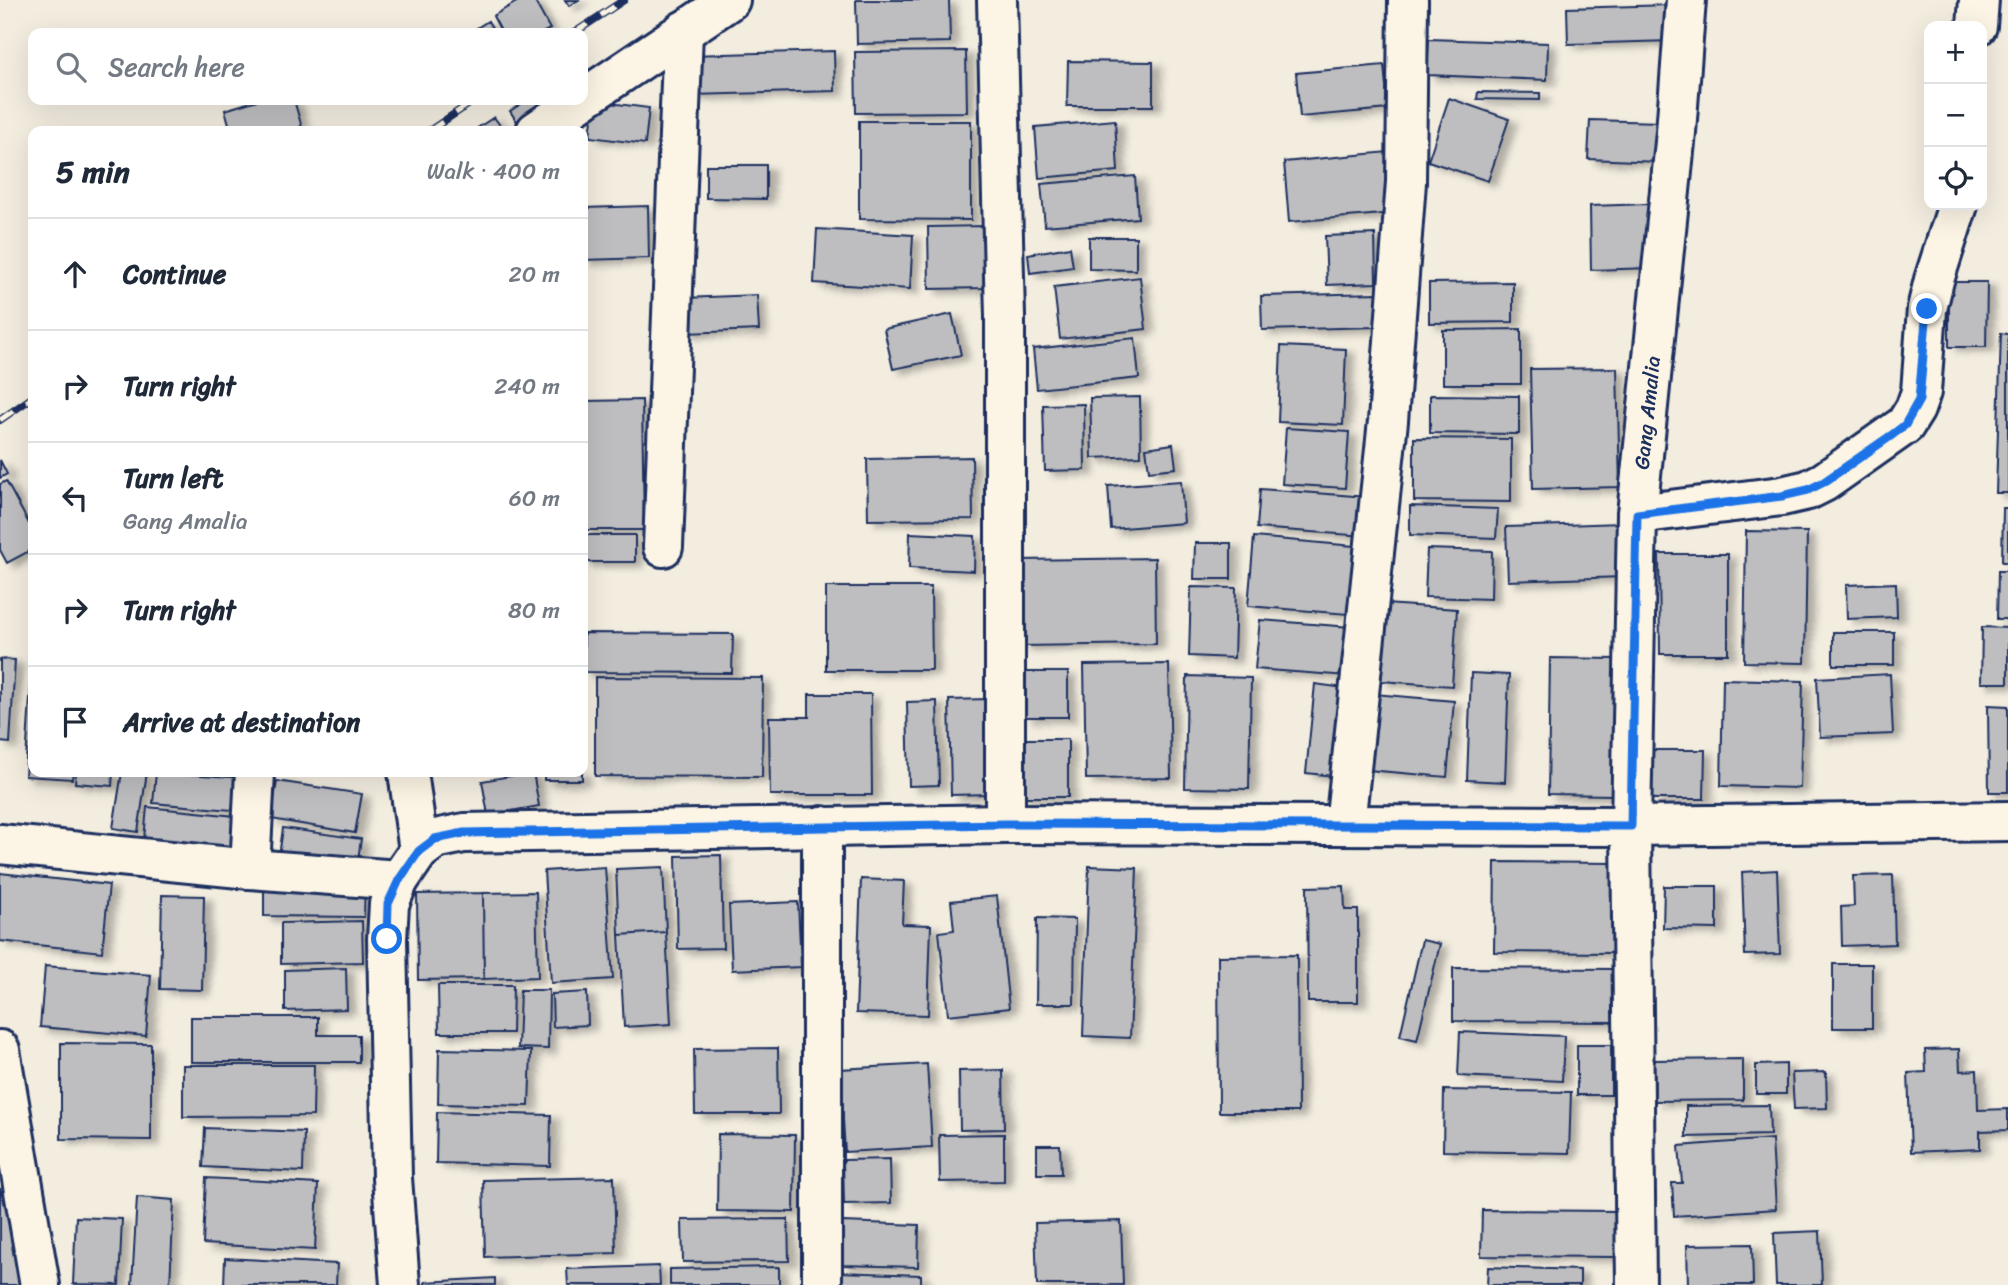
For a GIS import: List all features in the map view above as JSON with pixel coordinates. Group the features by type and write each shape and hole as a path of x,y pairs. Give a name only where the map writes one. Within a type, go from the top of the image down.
{"street":[{"path":"588,96 730,0"},
{"path":"997,0 1005,316 1005,824"},
{"path":"1345,825 1389,407 1406,182 1408,0"},
{"name":"Gang Amalia","path":"1636,1285 1631,826 1637,514 1676,132 1686,0"},
{"path":"1977,21 1979,0"},
{"path":"663,547 683,31"},
{"path":"543,126 575,105"},
{"path":"1637,514 1782,496 1808,490 1824,482 1905,425 1919,400 1927,309 1956,210"},
{"path":"250,869 255,777"},
{"path":"408,777 409,865"},
{"path":"400,1285 392,1178 388,904 409,865 435,839 464,833 822,826 1631,826 2008,821"},
{"path":"822,826 822,1285"},
{"path":"0,844 250,869 409,865"},
{"path":"0,1050 40,1285"}],"building":[{"path":"520,0 534,0 549,28 499,28 493,16"},
{"path":"565,0 579,0 569,6"},
{"path":"856,0 949,0 950,42 857,44"},
{"path":"1671,5 1672,41 1568,44 1567,8"},
{"path":"488,21 492,28 477,28"},
{"path":"1429,39 1548,43 1547,80 1427,75"},
{"path":"834,51 835,91 691,95 690,55"},
{"path":"966,51 967,112 856,113 855,52"},
{"path":"1068,61 1153,62 1153,106 1067,106"},
{"path":"1384,65 1388,109 1300,117 1296,73"},
{"path":"1478,92 1540,93 1540,100 1477,99"},
{"path":"1449,98 1509,119 1488,181 1428,161"},
{"path":"594,101 649,108 645,144 590,137"},
{"path":"241,105 295,105 302,126 230,126 225,110"},
{"path":"519,105 567,105 532,126 520,126 510,111"},
{"path":"494,117 500,126 480,126"},
{"path":"1115,120 1118,171 1039,178 1035,127"},
{"path":"1590,120 1660,122 1659,162 1588,159"},
{"path":"859,121 971,121 971,220 859,219"},
{"path":"1388,152 1394,213 1289,222 1284,162"},
{"path":"706,165 766,165 766,199 706,198"},
{"path":"1135,176 1138,218 1045,226 1041,184"},
{"path":"1649,204 1651,268 1591,270 1590,206"},
{"path":"648,206 649,258 588,260 588,208"},
{"path":"986,226 987,288 929,289 928,227"},
{"path":"817,229 913,235 910,289 814,283"},
{"path":"1375,234 1376,283 1327,285 1325,236"},
{"path":"1089,237 1136,237 1136,270 1089,269"},
{"path":"1070,247 1073,267 1030,273 1028,254"},
{"path":"1140,277 1146,329 1060,339 1054,287"},
{"path":"1513,282 1513,322 1429,323 1429,283"},
{"path":"1949,282 1987,282 1986,347 1949,347"},
{"path":"1377,293 1378,327 1262,330 1261,296"},
{"path":"757,295 759,330 686,333 685,298"},
{"path":"952,314 961,355 893,369 884,329"},
{"path":"1521,329 1521,384 1443,384 1443,330"},
{"path":"2001,333 2008,334 2008,493 1996,493"},
{"path":"1135,338 1139,378 1037,389 1033,349"},
{"path":"1281,346 1346,349 1343,425 1278,422"},
{"path":"1617,368 1620,487 1533,489 1530,369"},
{"path":"1430,395 1519,396 1519,434 1430,433"},
{"path":"1140,397 1141,456 1092,458 1090,398"},
{"path":"642,400 644,530 588,530 588,401"},
{"path":"1084,404 1085,470 1045,471 1043,405"},
{"path":"1286,428 1349,432 1345,488 1282,484"},
{"path":"1414,438 1511,439 1511,502 1414,501"},
{"path":"1173,444 1176,468 1149,471 1146,448"},
{"path":"972,457 973,519 868,520 867,459"},
{"path":"0,460 7,474 0,478"},
{"path":"6,481 28,522 28,552 7,563 0,550 0,484"},
{"path":"1181,481 1184,523 1111,529 1108,486"},
{"path":"1260,489 1368,497 1365,536 1257,528"},
{"path":"1410,506 1498,509 1496,538 1410,535"},
{"path":"2003,508 2008,508 2008,562 2002,562"},
{"path":"1621,523 1623,577 1508,581 1506,527"},
{"path":"1746,531 1807,532 1805,663 1744,662"},
{"path":"910,533 975,536 974,571 909,568"},
{"path":"588,535 635,535 635,562 588,562"},
{"path":"1254,537 1354,546 1348,614 1248,606"},
{"path":"1195,543 1231,543 1231,579 1194,579"},
{"path":"1427,549 1492,551 1491,599 1425,597"},
{"path":"1659,554 1728,554 1728,654 1660,654"},
{"path":"1155,558 1156,644 1022,646 1020,560"},
{"path":"1998,571 2008,571 2008,619 1997,619"},
{"path":"1896,583 1897,617 1847,619 1846,585"},
{"path":"826,587 931,587 932,670 826,670"},
{"path":"1191,587 1236,588 1234,658 1189,656"},
{"path":"1385,604 1457,609 1452,686 1381,681"},
{"path":"1260,620 1351,627 1348,676 1255,669"},
{"path":"1982,627 2008,628 2008,683 1981,683"},
{"path":"1833,632 1894,632 1894,665 1833,665"},
{"path":"588,633 733,634 732,673 588,672"},
{"path":"1550,658 1615,659 1613,795 1548,794"},
{"path":"0,659 15,660 10,743 0,742"},
{"path":"1169,664 1171,778 1086,779 1084,665"},
{"path":"1025,672 1068,672 1068,717 1025,717"},
{"path":"1471,673 1509,675 1505,782 1467,780"},
{"path":"1890,674 1893,734 1820,737 1817,678"},
{"path":"1187,676 1251,678 1249,789 1185,788"},
{"path":"595,677 763,678 762,777 595,776"},
{"path":"1723,679 1803,681 1800,788 1721,786"},
{"path":"1315,684 1352,689 1343,777 1306,773"},
{"path":"809,694 871,694 872,795 770,795 769,717 809,717"},
{"path":"1374,694 1454,701 1447,777 1368,770"},
{"path":"987,699 989,794 951,795 949,700"},
{"path":"937,701 939,785 909,786 907,702"},
{"path":"1988,705 2008,706 2008,792 1989,792"},
{"path":"28,729 28,776 25,776"},
{"path":"1022,739 1068,739 1068,797 1021,797"},
{"path":"1651,750 1705,750 1704,799 1652,799"},
{"path":"41,777 72,777 72,779"},
{"path":"76,777 113,777 112,786 75,783"},
{"path":"121,777 146,777 138,832 113,828"},
{"path":"156,777 245,778 243,811 153,803"},
{"path":"505,777 534,777 539,806 488,815 482,781"},
{"path":"544,777 582,777 582,780 544,780"},
{"path":"277,781 362,794 355,833 271,819"},
{"path":"147,807 245,817 240,861 143,850"},
{"path":"283,828 361,839 356,874 278,863"},
{"path":"721,855 723,948 678,949 676,856"},
{"path":"1495,862 1613,863 1612,953 1494,952"},
{"path":"1089,866 1137,868 1130,1038 1083,1036"},
{"path":"605,867 613,979 551,983 544,871"},
{"path":"663,867 666,932 619,935 616,869"},
{"path":"1777,870 1780,954 1745,955 1742,872"},
{"path":"0,873 109,885 102,952 0,941"},
{"path":"1893,875 1895,944 1842,946 1841,907 1854,906 1853,876"},
{"path":"264,879 365,880 364,917 264,916"},
{"path":"861,879 904,881 902,924 931,925 928,1015 856,1013"},
{"path":"1344,886 1345,910 1358,910 1358,1002 1308,1002 1307,887"},
{"path":"1664,886 1717,886 1717,929 1663,928"},
{"path":"536,892 538,977 484,979 483,893"},
{"path":"483,893 484,979 418,980 417,894"},
{"path":"162,895 204,896 202,990 160,989"},
{"path":"997,896 1009,1008 948,1015 939,932 954,930 951,901"},
{"path":"798,902 801,967 732,970 729,905"},
{"path":"1037,918 1075,919 1074,1004 1036,1004"},
{"path":"362,921 363,962 281,964 281,923"},
{"path":"666,932 671,1024 624,1027 619,935"},
{"path":"1422,940 1440,944 1417,1040 1400,1036"},
{"path":"1297,955 1298,1112 1219,1112 1218,956"},
{"path":"1833,964 1872,964 1872,1028 1833,1028"},
{"path":"45,966 151,975 146,1036 40,1027"},
{"path":"346,968 347,1009 285,1011 285,970"},
{"path":"1453,968 1616,969 1615,1022 1453,1021"},
{"path":"438,985 513,985 512,1033 439,1033"},
{"path":"520,990 549,990 548,1049 518,1048"},
{"path":"587,992 588,1025 553,1027 552,994"},
{"path":"191,1017 318,1017 318,1035 359,1035 359,1062 191,1062"},
{"path":"1460,1032 1564,1036 1562,1081 1458,1076"},
{"path":"61,1043 151,1044 151,1140 61,1139"},
{"path":"1577,1045 1611,1045 1611,1095 1577,1095"},
{"path":"778,1048 779,1114 695,1114 694,1049"},
{"path":"439,1049 531,1051 529,1106 438,1104"},
{"path":"1959,1049 1960,1071 1977,1070 1978,1110 2008,1109 2008,1130 1980,1131 1980,1149 1911,1152 1908,1073 1926,1072 1925,1050"},
{"path":"1743,1059 1743,1100 1655,1101 1654,1060"},
{"path":"927,1064 932,1147 845,1152 840,1069"},
{"path":"1786,1064 1786,1094 1756,1094 1756,1065"},
{"path":"183,1065 314,1065 313,1116 183,1117"},
{"path":"1003,1070 1004,1129 960,1130 959,1071"},
{"path":"1826,1072 1827,1108 1794,1109 1792,1073"},
{"path":"1444,1090 1571,1092 1569,1153 1443,1151"},
{"path":"1769,1105 1770,1135 1686,1137 1686,1106"},
{"path":"437,1112 551,1115 550,1166 436,1163"},
{"path":"205,1128 304,1132 303,1172 203,1167"},
{"path":"718,1134 795,1135 794,1212 717,1211"},
{"path":"1004,1134 1004,1181 940,1182 939,1135"},
{"path":"1772,1139 1776,1209 1674,1216 1672,1183 1682,1183 1679,1146"},
{"path":"1037,1145 1060,1145 1061,1174 1037,1174"},
{"path":"890,1159 891,1203 844,1204 843,1160"},
{"path":"614,1177 616,1253 485,1257 483,1180"},
{"path":"206,1178 318,1184 315,1250 203,1244"},
{"path":"0,1188 29,1285 0,1285"},
{"path":"137,1197 174,1200 170,1285 132,1285"},
{"path":"1482,1210 1615,1211 1615,1257 1481,1256"},
{"path":"76,1217 122,1219 119,1285 73,1284"},
{"path":"788,1219 789,1261 683,1262 682,1220"},
{"path":"1121,1221 1123,1285 1037,1285 1035,1223"},
{"path":"843,1222 919,1225 918,1267 842,1265"},
{"path":"1820,1231 1822,1285 1776,1285 1774,1233"},
{"path":"1752,1244 1753,1285 1688,1285 1687,1245"},
{"path":"225,1258 337,1264 336,1285 224,1285"},
{"path":"659,1266 660,1285 568,1285 567,1269"},
{"path":"779,1267 779,1285 670,1285 670,1269"},
{"path":"1488,1267 1580,1270 1580,1285 1487,1285"},
{"path":"840,1272 921,1275 921,1285 840,1285"},
{"path":"495,1278 495,1285 425,1285 425,1282"}],"railway":[{"path":"582,28 624,0"},
{"path":"436,126 468,105"},
{"path":"0,420 28,400"}],"route":[{"path":"387,939 388,904 399,880 419,851 435,839 464,833 1005,824 1631,826 1637,514 1782,496 1808,490 1892,435 1905,425 1919,400 1927,309"}]}
